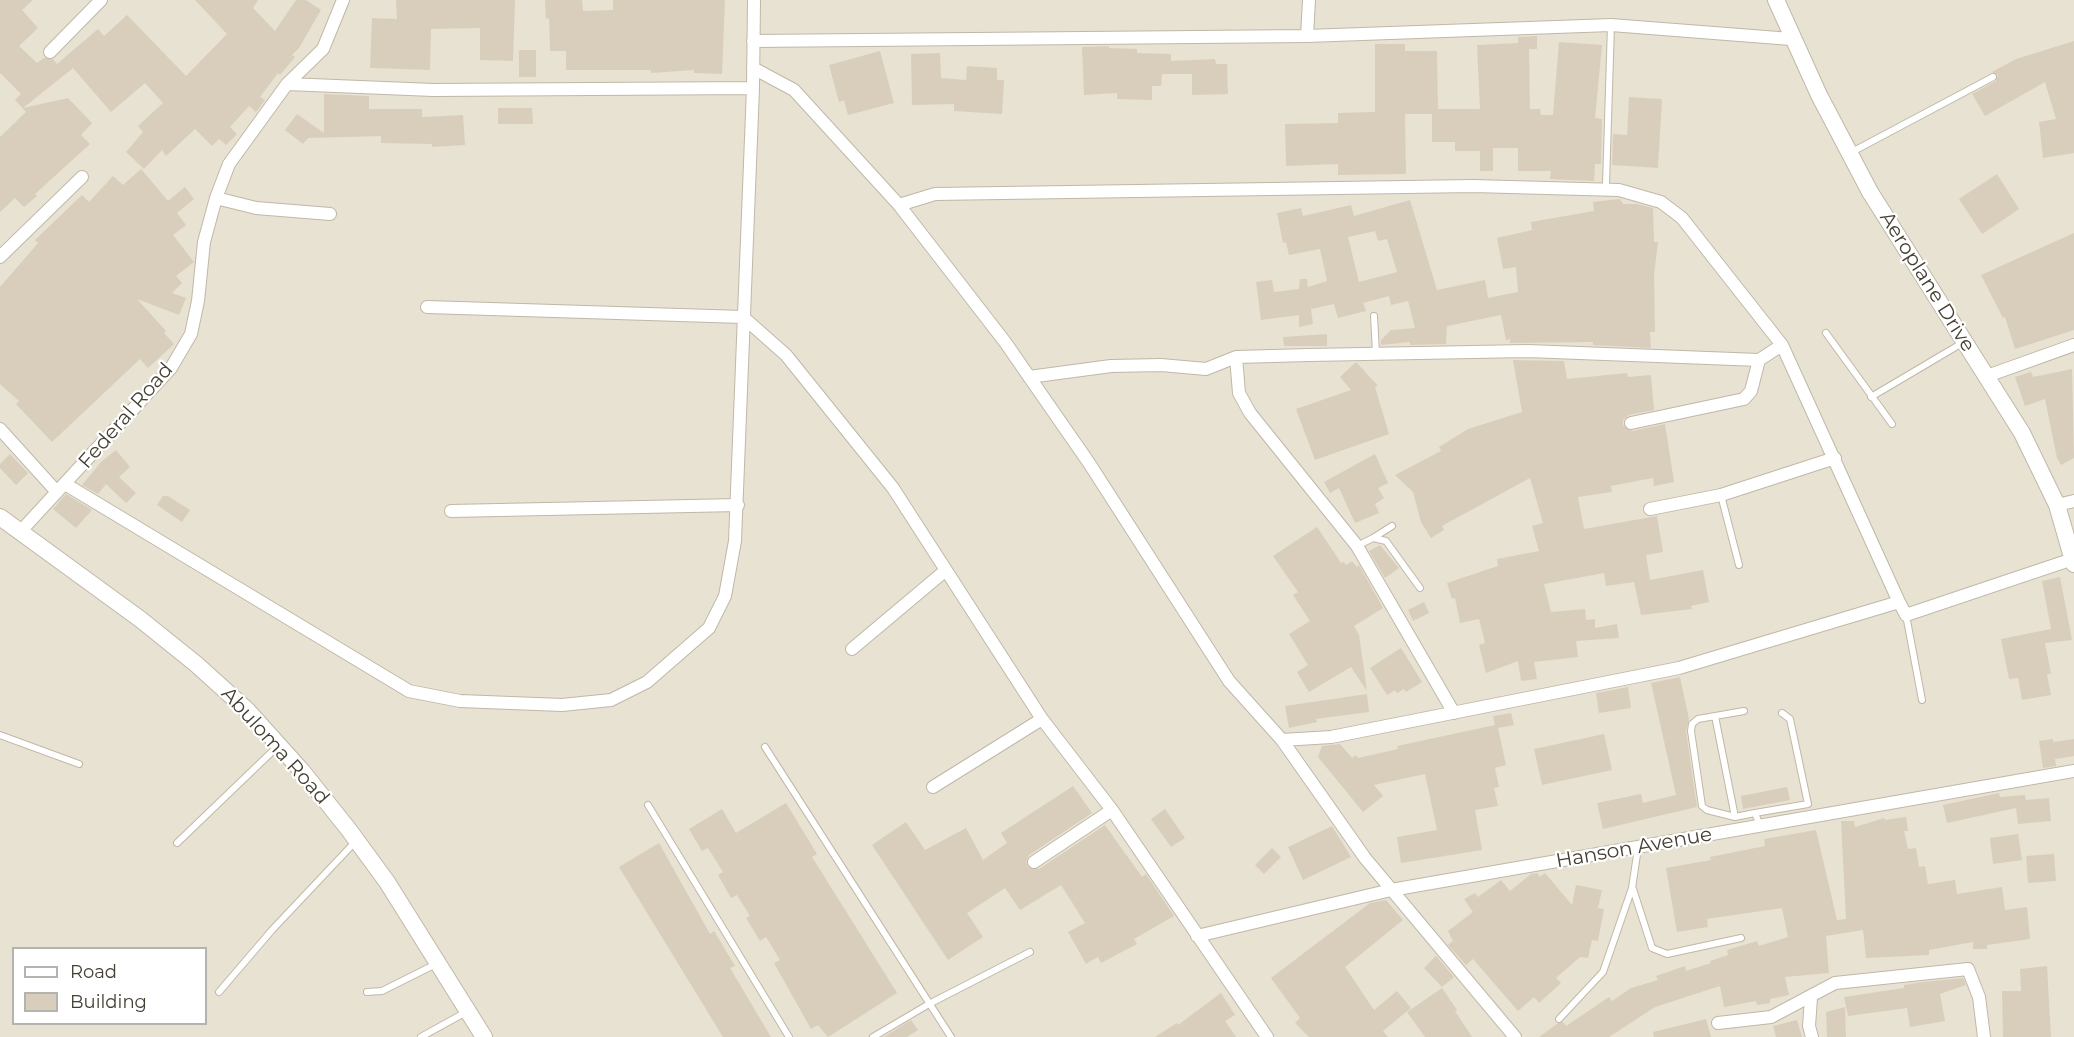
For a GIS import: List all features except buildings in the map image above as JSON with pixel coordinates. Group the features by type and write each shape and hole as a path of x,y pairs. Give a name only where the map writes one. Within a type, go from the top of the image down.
{"street":[{"path":"51,52 101,0"},
{"name":"Federal Road","path":"21,532 171,368 191,334 198,301 204,242 216,198 229,164 287,84 323,49 344,0"},
{"path":"0,429 61,488 409,691 460,701 550,704 611,700 647,682 709,628 725,596 735,541 753,88 754,0"},
{"path":"1307,36 1309,0"},
{"name":"Aeroplane Drive","path":"1776,0 1791,39 1870,192 2066,503 2073,562"},
{"path":"753,41 1307,36 1611,25 1791,39"},
{"path":"753,68 794,90 899,205 1029,377 1089,463 1229,681 1282,741 1365,858 1515,1037"},
{"path":"287,84 433,90 753,88"},
{"path":"0,257 82,177"},
{"path":"899,205 935,194 1461,186 1619,190 1660,202 1682,218 1782,345 1906,615 2073,562"},
{"path":"216,198 256,208 330,214"},
{"path":"427,307 743,317 786,355 893,488 1042,720 1112,810 1267,1037"},
{"path":"1029,377 1111,366 1161,365 1206,369 1236,357 1528,351 1759,360 1782,345"},
{"path":"1987,376 2074,345"},
{"path":"1236,357 1239,393 1250,413 1357,546 1454,713"},
{"path":"1631,423 1744,399 1751,391 1759,360"},
{"path":"1650,509 1721,495 1834,458"},
{"path":"451,511 738,505"},
{"name":"Abuloma Road","path":"0,516 196,664 248,711 357,840 439,963 484,1037"},
{"path":"852,649 946,570"},
{"path":"1282,741 1331,737 1679,668 1899,602"},
{"path":"933,787 1042,720"},
{"name":"Hanson Avenue","path":"1197,936 1391,890 2074,771"},
{"path":"1034,862 1112,810"},
{"path":"1718,1023 1771,1017 1811,998 1835,983 1968,969 1979,997 1984,1037"},
{"path":"1811,998 1809,1026 1812,1037"}],"lane":[{"path":"1606,184 1611,25"},
{"path":"1850,153 1993,77"},
{"path":"1374,316 1376,354"},
{"path":"1826,333 1892,424"},
{"path":"1871,397 1964,342"},
{"path":"1721,495 1739,565"},
{"path":"1357,546 1392,526"},
{"path":"1372,538 1386,541 1420,588"},
{"path":"1906,615 1922,700"},
{"path":"1744,711 1698,719 1692,724 1691,731 1702,806 1707,810 1735,817 1808,804 1790,719 1782,714"},
{"path":"1715,716 1735,817"},
{"path":"0,735 79,764"},
{"path":"177,843 279,745"},
{"path":"765,747 951,1037"},
{"path":"648,805 789,1037"},
{"path":"1755,813 1760,826"},
{"path":"219,992 272,930 357,840"},
{"path":"1559,1019 1603,972 1632,888 1638,848"},
{"path":"1632,888 1652,948 1667,954 1741,938"},
{"path":"873,1037 929,1004 1030,952"},
{"path":"367,992 382,991 415,977 439,963"},
{"path":"421,1037 468,1011"}],"shaded area":[{"path":"0,0 2074,0 2074,1037 0,1037"}]}
